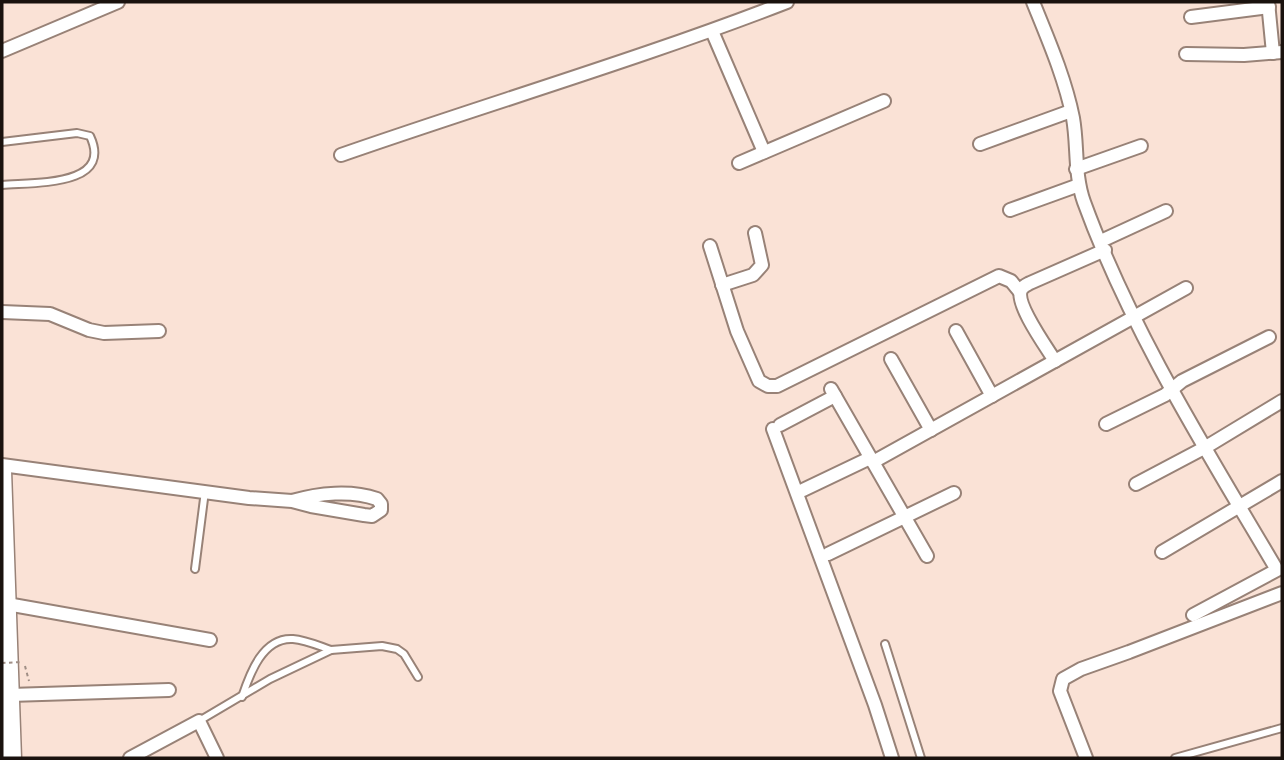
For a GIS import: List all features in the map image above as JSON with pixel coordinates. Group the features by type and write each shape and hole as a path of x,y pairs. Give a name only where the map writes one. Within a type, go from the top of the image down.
{"main road":[{"path":"2,468 12,758"}],"street":[{"path":"2,51 118,2"},
{"path":"341,155 479,107 611,67 787,2"},
{"path":"1033,2 1071,111 1079,185 1103,245 1135,317 1172,388 1278,570 1193,615"},
{"path":"1186,54 1278,52 1269,4 1191,17"},
{"path":"712,31 764,152"},
{"path":"739,163 884,101"},
{"path":"980,145 1071,111"},
{"path":"1076,169 1140,146"},
{"path":"1010,210 1079,185"},
{"path":"1020,292 1030,283 1166,211"},
{"path":"722,285 753,275 762,265 755,233"},
{"path":"710,246 737,331 759,382 768,386 777,386 999,276 1012,281 1020,292 1022,305 1055,361"},
{"path":"803,490 872,460 931,430 1186,288"},
{"path":"2,312 50,314 89,330 104,333 159,331"},
{"path":"956,331 992,396"},
{"path":"1106,424 1165,395 1172,388 1269,337"},
{"path":"891,359 931,430"},
{"path":"892,758 776,427 833,393 927,556"},
{"path":"1136,484 1206,447 1282,401"},
{"path":"2,468 292,501 372,516 381,510 377,499 359,495 325,494 292,501"},
{"path":"1163,552 1241,508 1282,481"},
{"path":"828,554 954,493"},
{"path":"1086,758 1060,691 1063,679 1081,669 1282,593"},
{"path":"7,604 210,640"},
{"path":"10,695 169,690"},
{"path":"131,758 199,721 217,758"}],"lane":[{"path":"2,142 77,133 90,136 95,158 92,165 73,178 2,185"},
{"path":"195,569 205,491"},
{"path":"242,696 256,662 279,640 292,639 331,650 382,646 397,649 404,654 418,677"},
{"path":"885,644 921,758"},
{"path":"199,721 270,679 331,650"},
{"path":"1175,758 1282,728"}],"path":[{"path":"2,663 23,662 30,683"}]}
